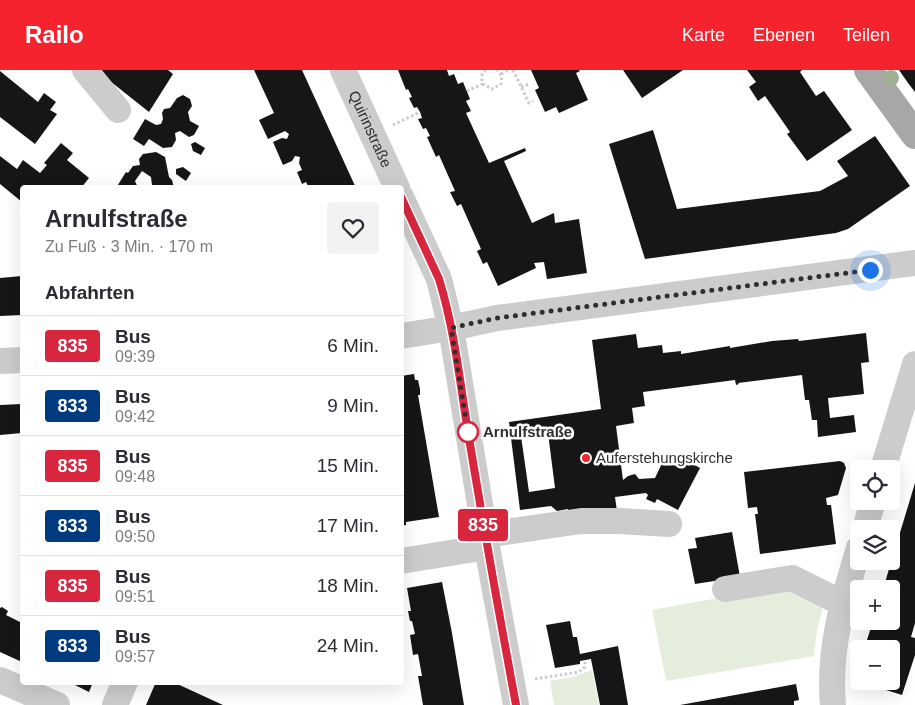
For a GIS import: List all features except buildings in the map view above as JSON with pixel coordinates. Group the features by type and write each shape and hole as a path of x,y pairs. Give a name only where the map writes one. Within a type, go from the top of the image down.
{"main road":[{"path":"868,70 915,136"}],"street":[{"path":"84,70 118,110"},
{"name":"Quirinstraße","path":"343,70 396,185"},
{"path":"404,203 439,279 451,328 486,541 514,694"},
{"path":"404,336 497,318 915,263"},
{"path":"0,361 20,360"},
{"path":"886,460 915,364"},
{"path":"404,560 581,521 669,524"},
{"path":"833,705 832,664 835,636 842,603 852,570"},
{"path":"725,589 792,578 842,603"},
{"path":"0,680 57,705"},
{"path":"115,705 124,685"}],"path":[{"path":"486,70 482,73 481,79 483,84 492,89 497,88 501,84 501,74 497,70"},
{"path":"501,74 509,70"},
{"path":"513,70 529,103 533,101"},
{"path":"467,91 483,84"},
{"path":"521,87 529,84"},
{"path":"372,134 420,112"},
{"path":"514,694 579,672 585,667 585,660"}],"green space":[{"path":"790,585 824,602 817,630 814,656 666,681 652,610"},
{"path":"592,670 599,705 554,705 550,681 572,677"}],"bus line":[{"name":"835","path":"404,203 443,291 516,705"}],"place":[{"name":"Arnulfstraße","path":"468,432"},
{"name":"Auferstehungskirche","path":"586,458"}],"route":[{"path":"468,432 451,328 497,318 870,270"}]}
